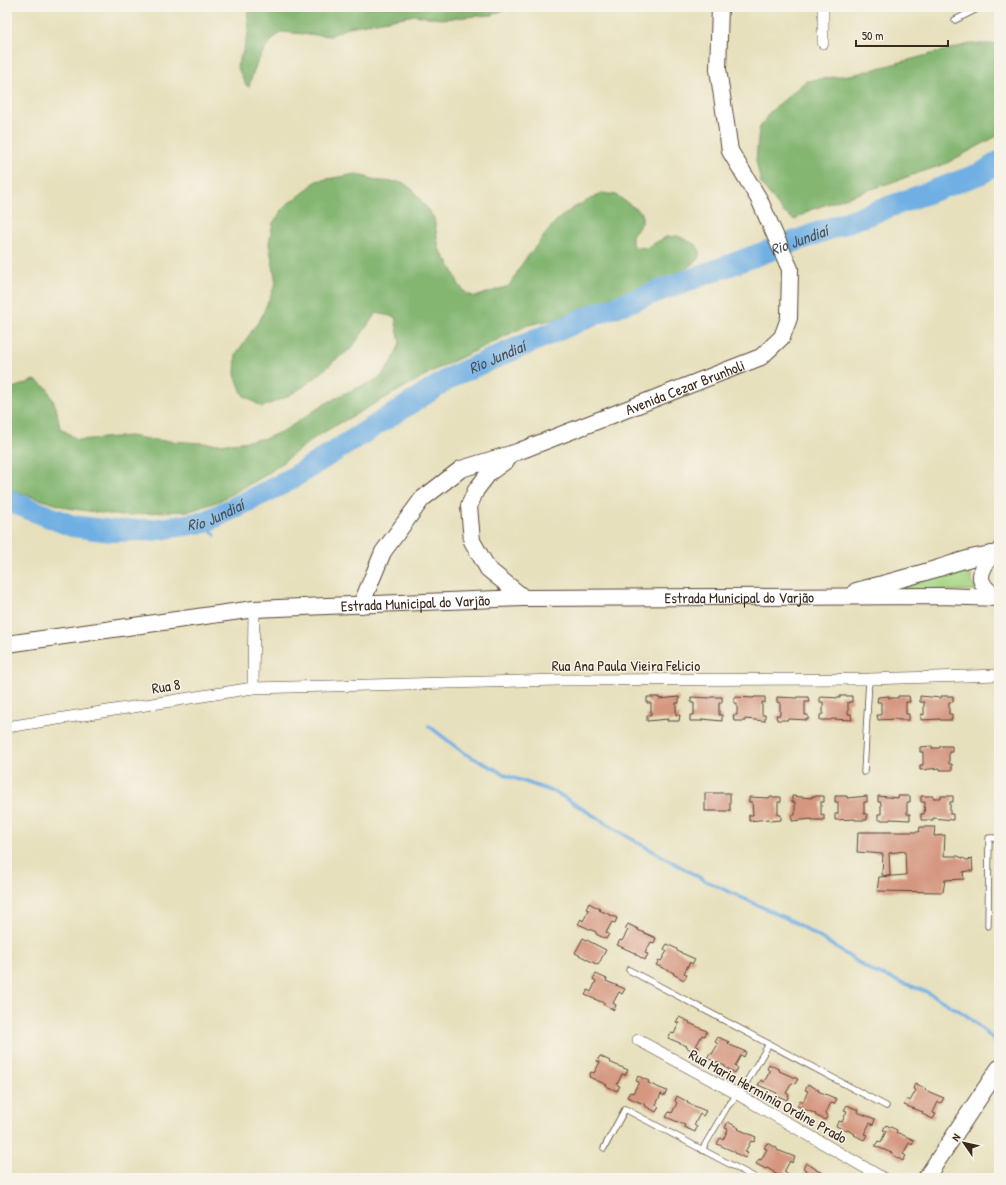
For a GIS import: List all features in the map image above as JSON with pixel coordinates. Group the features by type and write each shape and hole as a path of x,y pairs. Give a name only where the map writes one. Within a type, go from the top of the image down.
{"main road":[{"name":"Avenida Cezar Brunholi","path":"361,605 383,552 422,499 461,469 517,452 761,357 782,337 790,318 790,269 759,199 730,151 718,69 720,7"},
{"name":"Avenida Cezar Brunholi","path":"517,452 489,473 476,490 469,506 472,541 488,569 524,598"},
{"path":"827,597 874,587 997,551"},
{"path":"997,551 983,567 980,577 984,588 998,598"},
{"path":"827,597 940,596 998,598"},
{"name":"Estrada Municipal do Varjão","path":"7,644 254,609 524,598 827,597"},
{"path":"926,1178 999,1068"}],"street":[{"path":"823,7 823,43"},
{"path":"253,688 254,609"},
{"name":"Rua Ana Paula Vieira Felicio","path":"253,688 551,680 869,679 999,675"},
{"name":"Rua 8","path":"7,727 253,688"},
{"name":"Rua Maria Herminia Ordine Prado","path":"638,1040 739,1095 883,1178"}],"lane":[{"path":"955,20 981,7"},
{"path":"864,772 869,679"},
{"path":"988,926 989,838 999,838"},
{"path":"628,970 886,1106"},
{"path":"702,1150 727,1107 739,1095 769,1044"},
{"path":"604,1148 625,1109 756,1178"}],"green space":[{"path":"247,7 511,7 492,15 440,19 415,15 349,27 330,36 281,32 264,50 257,64 249,87 246,85 237,66 244,49 249,29"},
{"path":"969,44 999,44 999,135 945,164 810,210 795,220 783,212 761,183 756,160 759,129 769,113 806,81 856,74"},
{"path":"356,174 379,181 402,182 413,190 434,218 439,249 452,269 459,285 466,293 475,297 509,286 524,261 557,220 573,208 602,193 616,195 642,213 642,223 632,235 632,243 635,247 646,248 666,237 678,236 696,245 700,251 698,259 680,274 629,303 528,325 433,371 317,436 266,475 219,501 190,511 160,512 122,516 68,508 7,489 7,390 35,380 47,388 56,407 60,428 78,440 130,436 154,440 218,444 267,438 287,429 341,395 380,378 393,360 400,343 395,317 376,313 351,349 335,360 303,387 286,397 262,407 243,395 235,375 236,354 261,318 276,283 269,243 273,223 286,205 302,194 316,181"},
{"path":"969,564 971,580 976,590 889,592"}],"building":[{"path":"840,696 852,696 852,702 848,702 848,714 851,714 852,720 820,720 820,715 823,714 823,702 820,702 820,697 840,698"},
{"path":"889,696 889,698 898,698 898,696 909,696 910,702 906,702 906,714 909,714 909,720 878,720 877,715 881,715 881,702 877,702 878,697"},
{"path":"920,696 941,698 941,696 953,696 953,702 949,702 949,714 952,714 952,720 921,720 921,714 924,715 924,702 920,702"},
{"path":"647,697 659,697 659,699 679,697 679,703 676,703 676,715 680,715 679,721 667,721 668,719 647,721 647,715 651,715 651,703 647,703"},
{"path":"691,697 722,697 722,703 719,703 719,715 722,715 722,721 702,719 702,721 690,721 690,715 694,715 694,703 691,703"},
{"path":"734,697 765,697 765,703 762,702 762,715 765,715 765,721 745,719 745,721 734,721 733,715 737,715 737,703 734,703"},
{"path":"777,697 808,697 809,702 805,702 805,715 808,715 808,720 777,720 776,715 780,715 780,703 777,702"},
{"path":"932,746 932,748 940,748 940,746 952,746 952,752 949,752 949,764 952,764 952,770 940,770 940,768 920,770 920,765 923,765 923,752 920,752 920,747"},
{"path":"705,793 730,793 730,811 705,811"},
{"path":"792,796 812,798 812,796 824,796 824,802 821,802 821,815 824,814 824,820 812,819 792,821 792,815 795,815 795,802 792,802"},
{"path":"835,796 847,796 847,798 867,796 867,802 864,802 864,814 867,814 867,820 835,820 835,814 838,814 838,802 835,802"},
{"path":"878,796 898,798 898,796 910,796 910,802 907,802 907,814 910,814 910,820 878,820 878,814 881,814 881,802 878,802"},
{"path":"921,796 941,798 941,796 953,796 953,802 950,802 950,814 953,814 953,820 933,818 933,820 921,820 921,814 924,814 925,802 921,802"},
{"path":"749,797 781,797 781,802 778,802 778,815 781,815 781,820 769,821 769,819 749,821 749,815 753,815 752,802 749,802"},
{"path":"920,827 935,827 934,836 945,835 944,856 958,856 967,860 972,859 973,871 963,872 964,879 945,880 943,892 877,891 879,877 906,875 905,851 889,853 890,876 882,875 883,854 857,852 858,832 919,832"},
{"path":"589,903 600,909 599,910 617,918 615,923 612,922 606,933 609,934 606,939 596,934 596,932 578,924 581,919 583,921 589,910 586,909"},
{"path":"628,924 656,938 654,943 651,942 645,953 648,954 645,960 635,953 617,945 620,940 622,941 628,930 625,929"},
{"path":"583,938 606,950 598,965 575,953"},
{"path":"667,944 677,949 677,951 695,959 692,964 690,962 684,973 687,975 684,980 673,974 674,973 656,965 659,960 661,961 667,951 664,949"},
{"path":"596,974 607,979 606,981 625,989 622,994 619,992 613,1003 616,1005 614,1010 603,1004 604,1003 585,995 588,990 591,992 596,981 593,979"},
{"path":"679,1017 707,1031 705,1036 702,1035 696,1046 699,1047 696,1053 686,1047 687,1046 668,1038 671,1033 674,1034 679,1023 676,1022"},
{"path":"718,1037 729,1042 728,1044 746,1052 744,1057 741,1055 735,1066 738,1068 735,1073 725,1066 707,1058 710,1053 712,1054 718,1044 715,1042"},
{"path":"600,1056 610,1061 609,1062 628,1070 625,1075 622,1074 617,1085 620,1086 617,1091 589,1077 591,1072 594,1073 600,1062 597,1061"},
{"path":"769,1064 780,1070 779,1071 798,1079 795,1084 792,1083 786,1093 789,1095 787,1100 776,1095 777,1093 758,1085 761,1080 764,1082 770,1071 767,1069"},
{"path":"638,1076 649,1081 648,1083 667,1091 664,1096 661,1094 656,1105 659,1107 656,1112 645,1106 646,1105 627,1097 630,1092 633,1093 639,1082 636,1081"},
{"path":"915,1083 926,1089 925,1090 944,1098 941,1103 938,1102 933,1113 936,1114 933,1119 922,1114 923,1112 904,1105 907,1099 910,1101 916,1090 913,1089"},
{"path":"808,1084 819,1090 818,1091 837,1099 834,1104 831,1103 825,1114 828,1115 825,1120 815,1115 816,1114 797,1106 800,1100 803,1102 808,1091 805,1090"},
{"path":"677,1096 688,1102 687,1103 706,1111 703,1116 700,1114 694,1125 697,1127 695,1132 684,1127 685,1125 666,1117 669,1112 672,1113 677,1103 675,1101"},
{"path":"847,1105 858,1110 857,1112 875,1119 873,1125 870,1123 864,1134 867,1135 864,1140 847,1130 836,1126 839,1121 842,1122 847,1111 844,1110"},
{"path":"728,1122 739,1128 738,1129 756,1137 754,1142 751,1141 745,1152 748,1153 745,1158 717,1144 720,1138 723,1140 728,1129 725,1128"},
{"path":"886,1125 897,1130 896,1132 914,1140 912,1145 909,1143 903,1154 906,1156 903,1161 893,1155 894,1154 875,1146 878,1141 881,1142 886,1131 883,1130"},
{"path":"767,1143 777,1148 777,1150 795,1157 792,1163 790,1161 784,1172 787,1173 784,1178 767,1168 766,1169 756,1164 759,1159 761,1160 767,1149 764,1148"},
{"path":"806,1163 816,1170 835,1178 802,1178 806,1170 803,1168"}],"waterway":[{"name":"Rio Jundiaí","path":"7,500 72,526 112,531 153,530 205,522 286,482 455,375 593,315 982,173 999,162"},
{"path":"205,522 215,535"},
{"path":"429,726 464,753 508,776 557,793 628,837 704,880 794,922 871,971 927,992 966,1015 992,1038 999,1050"}]}
